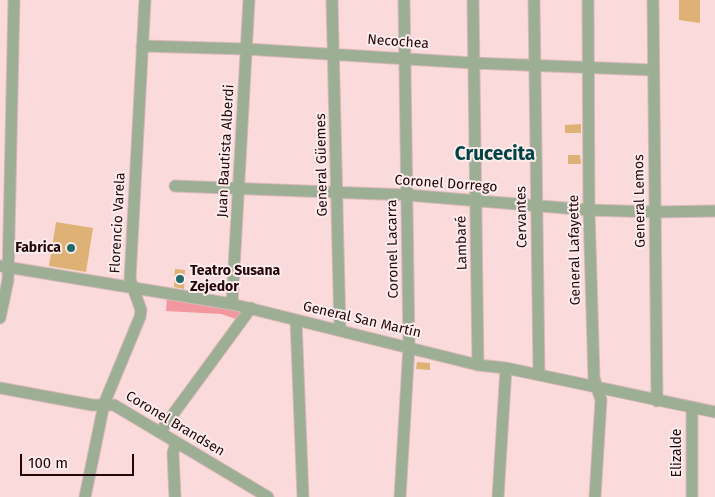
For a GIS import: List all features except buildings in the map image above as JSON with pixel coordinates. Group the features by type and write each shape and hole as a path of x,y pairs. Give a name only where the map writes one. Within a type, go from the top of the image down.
{"street":[{"path":"0,318 8,280 4,267 14,0"},
{"name":"Florencio Varela","path":"85,497 104,404 140,317 140,310 131,286 145,0"},
{"name":"Juan Bautista Alberdi","path":"232,304 249,0"},
{"name":"General Güemes","path":"332,0 335,54 340,330"},
{"name":"Coronel Lacarra","path":"400,497 409,346 404,0"},
{"name":"Lambaré","path":"473,0 478,365"},
{"name":"Cervantes","path":"534,0 539,374"},
{"name":"General Lafayette","path":"588,0 589,210 594,378 601,400 595,497"},
{"name":"General Lemos","path":"653,0 652,70 657,401"},
{"name":"Necochea","path":"142,46 246,49 473,63 652,70"},
{"name":"Coronel Dorrego","path":"175,186 407,195 589,210 715,211"},
{"name":"General San Martín","path":"4,267 131,286 232,304 409,346 478,365 539,374 715,412"},
{"path":"160,432 251,308"},
{"path":"296,320 303,497"},
{"path":"498,497 506,368"},
{"name":"Coronel Brandsen","path":"0,388 92,404 114,405 268,497"},
{"name":"Elizalde","path":"692,408 692,497"},
{"path":"175,497 173,453 176,442"}],"shaded area":[{"path":"167,297 241,309 244,313 239,320 221,314 166,311"}],"place":[{"name":"Fabrica","path":"71,248"},
{"name":"Teatro Susana Zejedor","path":"180,279"}],"district":[{"name":"Crucecita","path":"495,155"}]}
